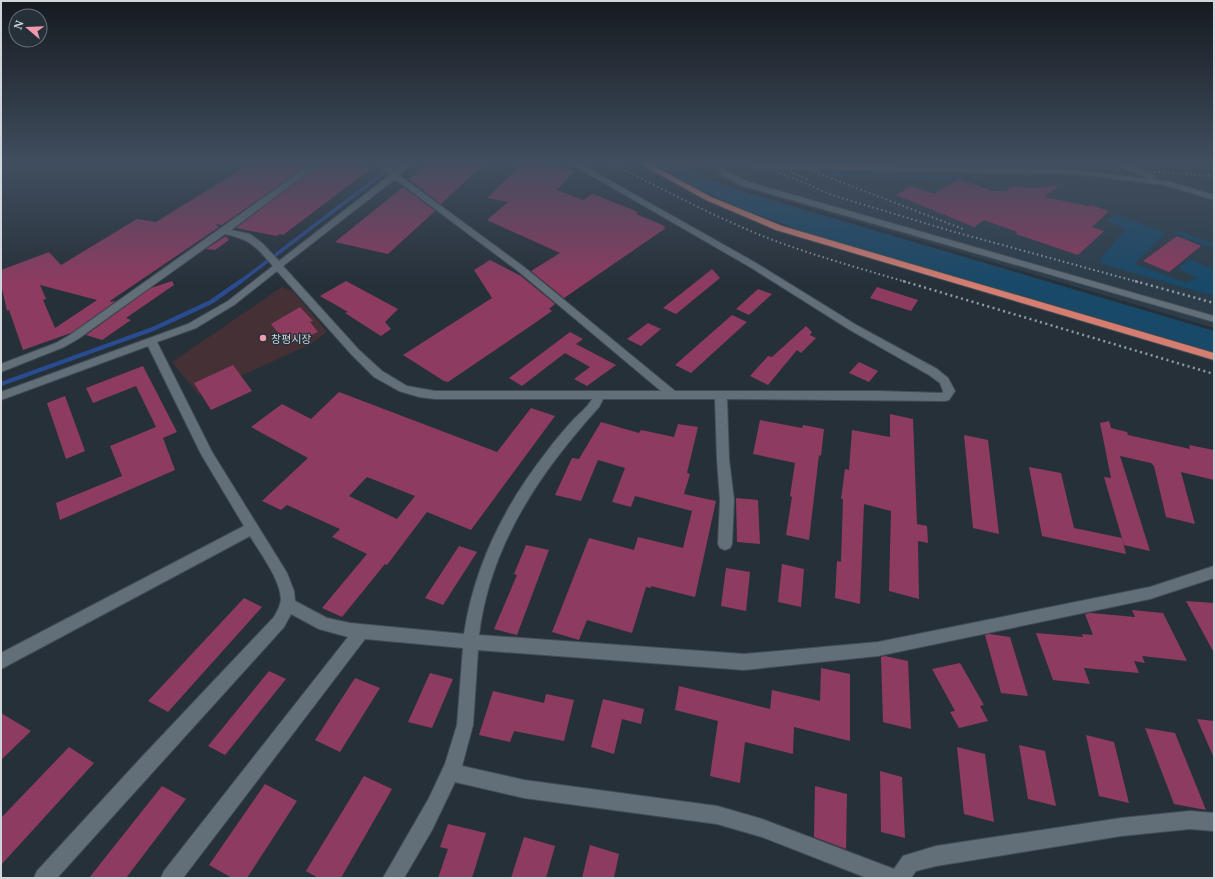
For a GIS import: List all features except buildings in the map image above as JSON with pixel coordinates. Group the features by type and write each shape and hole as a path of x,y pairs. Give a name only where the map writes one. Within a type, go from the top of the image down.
{"highway":[{"path":"716,203 745,216 779,228 1214,357"}],"street":[{"path":"1,368 42,353 70,340 262,203"},
{"path":"1,396 192,326 231,303 274,261 348,203"},
{"path":"432,203 521,269 674,396"},
{"path":"224,231 247,236 260,246 356,353 380,376 395,386 409,391 429,395 877,395 946,397 949,391 944,381 933,372 854,328 753,265 644,203"},
{"path":"812,203 1214,319"},
{"path":"44,878 145,766 279,622 289,604 282,577 207,454 151,341"},
{"path":"721,395 723,459 727,500 725,544"},
{"path":"393,878 429,819 450,772 464,726 471,642 481,588 495,548 506,523 528,486 552,454 595,404 599,396"},
{"path":"1,661 252,528"},
{"path":"289,604 324,624 362,631 471,642 744,662 878,649 1150,593 1214,572"},
{"path":"171,878 362,631"},
{"path":"450,772 524,789 717,815 762,828 892,878"},
{"path":"900,878 910,863 936,856 1121,827 1190,820 1214,822"}],"shaded area":[{"path":"730,203 783,203 1214,331 1214,352 809,233"},
{"path":"794,203 1214,203 1214,328"},
{"path":"1116,214 1166,233 1134,264 1187,283 1197,278 1179,269 1181,265 1190,260 1214,269 1214,296 1099,263 1102,257 1126,229 1107,221"},
{"path":"1177,230 1214,244 1214,247 1213,248 1173,233"},
{"name":"창평시장","path":"282,287 293,291 327,332 311,344 199,395 172,362"}],"waterway":[{"path":"240,282 344,203"},
{"path":"1,384 153,329 211,302 241,281"}],"railway":[{"path":"691,203 745,229 782,244 906,282"},
{"path":"859,203 951,231 1138,282"},
{"path":"896,203 963,229"},
{"path":"903,281 1214,374"},
{"path":"1135,281 1214,303"}],"place":[{"name":"창평시장","path":"263,338"}]}
